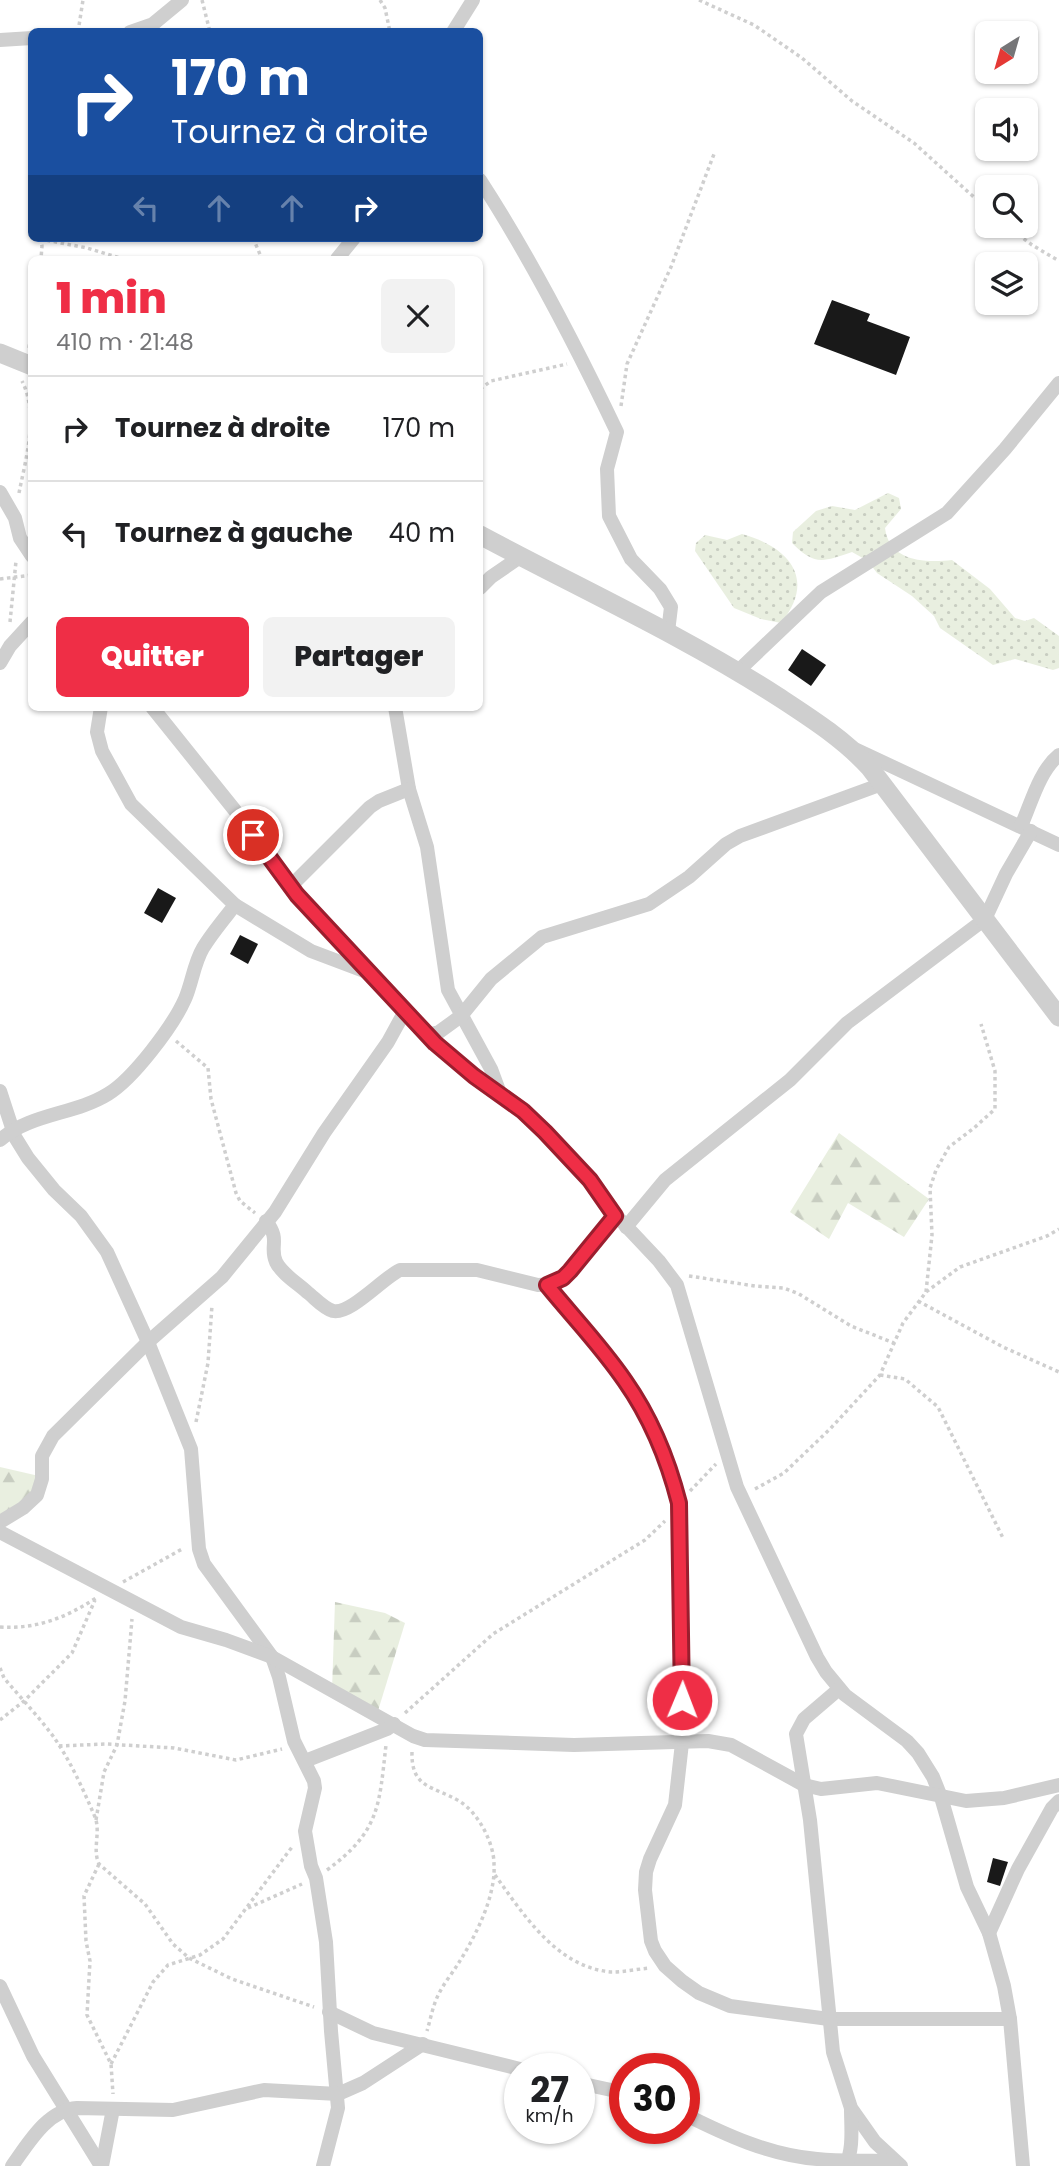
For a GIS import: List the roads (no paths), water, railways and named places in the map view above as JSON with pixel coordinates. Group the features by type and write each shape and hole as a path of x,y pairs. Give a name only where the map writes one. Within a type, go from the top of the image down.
{"street":[{"path":"142,28 153,24 182,0"},
{"path":"456,28 473,0"},
{"path":"0,40 28,38"},
{"path":"483,185 583,361 617,432 607,469 609,516 631,559 660,589 671,607 668,632"},
{"path":"339,256 351,242"},
{"path":"738,671 821,592 947,513 1005,449 1059,383"},
{"path":"0,492 15,518 20,538 28,550"},
{"path":"483,537 738,671 843,744 865,763 882,784 1059,1017"},
{"path":"483,586 520,557"},
{"path":"0,663 10,646 28,626"},
{"path":"100,711 97,733 103,751 131,804 235,905 311,951 368,972"},
{"path":"155,711 241,818 291,886 368,972 428,1035 474,1076 523,1111 545,1132 590,1180 615,1216 670,1273 687,1313 726,1456 817,1657 839,1689 918,1753 942,1797 967,1887 989,1933 1004,1986 1010,2019 1023,2166"},
{"path":"396,711 409,789 427,847 447,990 491,1069 501,1096"},
{"path":"843,744 1059,845"},
{"path":"626,1227 665,1180 790,1080 847,1023 985,919 1026,829 1044,775 1059,755"},
{"path":"428,1035 439,1032 461,1016 506,965 542,937 649,904 689,877 726,844 740,836 882,784"},
{"path":"291,886 370,807 409,789"},
{"path":"0,1140 12,1129 108,1094 123,1083 166,1034 185,1001 201,951 235,905"},
{"path":"0,1522 23,1508 37,1495 42,1479 42,1456 53,1436 148,1342 222,1277 267,1221 388,1042 405,1011"},
{"path":"0,1091 12,1129 27,1158 81,1216 107,1252 148,1342 191,1449 199,1549 204,1564 272,1657 297,1746 314,1781 315,1788 305,1831 326,1942 338,2095 336,2122 323,2166"},
{"path":"267,1221 275,1237 276,1262 331,1311 340,1311 349,1308 389,1275 400,1270 477,1270 547,1285 563,1278 570,1271 615,1216"},
{"path":"547,1285 607,1357 640,1405 655,1433 679,1503 682,1743 676,1805 650,1859 645,1890 651,1941 665,1966 699,1993 730,2006 829,2019 1010,2019"},
{"path":"0,1532 181,1627 272,1657 390,1726 425,1740 505,1744 708,1741 732,1745 804,1785 829,1789 877,1783 966,1801 1004,1798 1059,1785"},
{"path":"839,1689 804,1718 796,1734 810,1820 833,2052 851,2108 874,2142 897,2163"},
{"path":"305,1761 390,1726"},
{"path":"989,1933 1018,1869 1052,1808 1059,1801"},
{"path":"0,1986 33,2056 101,2166"},
{"path":"330,2012 373,2033 504,2065"},
{"path":"12,2166 44,2126 65,2110 173,2110 264,2090 338,2095 363,2083 423,2044"},
{"path":"847,2163 851,2108"},
{"path":"101,2166 113,2109"},
{"path":"700,2122 725,2135 772,2151 847,2163 897,2163"}]}
